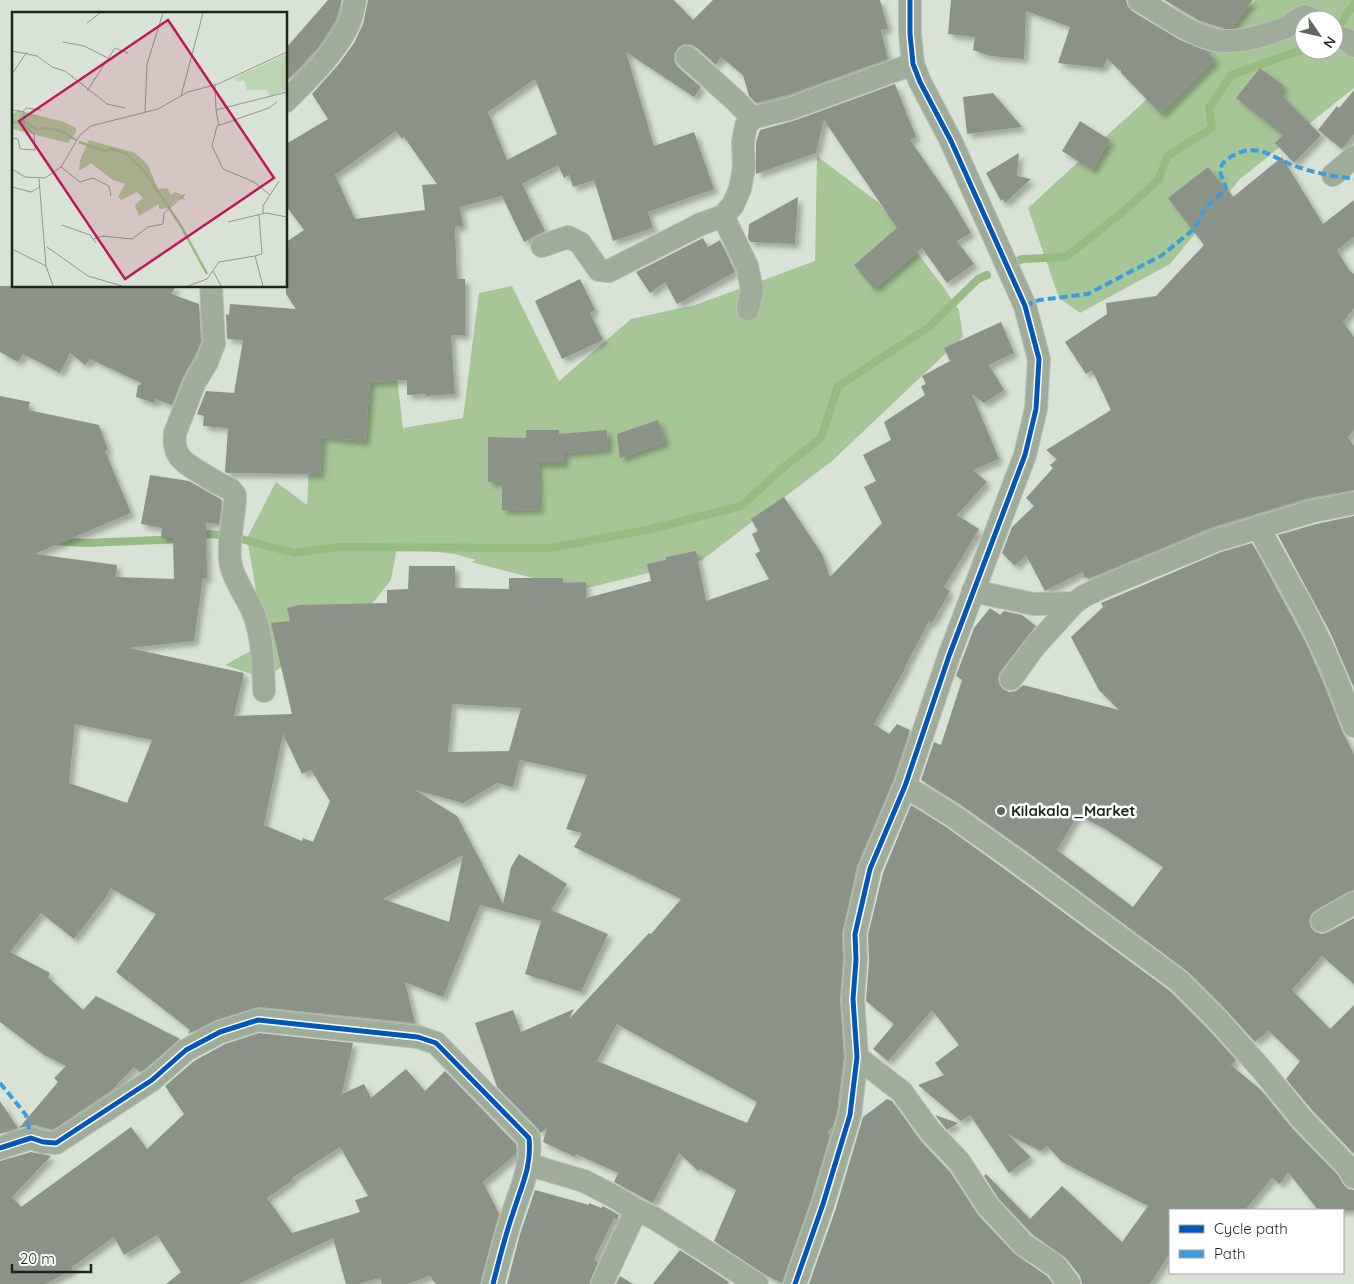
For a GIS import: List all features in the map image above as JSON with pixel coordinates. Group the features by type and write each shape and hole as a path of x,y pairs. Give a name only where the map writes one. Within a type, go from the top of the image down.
{"street":[{"path":"288,98 318,67 341,37 351,19 355,0"},
{"path":"795,1284 824,1204 850,1115 857,1057 853,999 856,960 855,934 870,869 905,786 973,591 1025,455 1036,409 1039,359 1025,306 951,141 920,82 913,64 910,34 910,0"},
{"path":"1139,0 1194,32 1216,40 1254,38 1274,32 1294,22"},
{"path":"1344,39 1354,46"},
{"path":"687,57 725,90 752,118"},
{"path":"542,246 568,237 580,243 599,270 610,271 692,228 724,216 733,205 740,189 744,168 743,142 746,126 752,118 792,108 913,64"},
{"path":"1333,175 1354,156"},
{"path":"724,216 747,266 752,289 748,310"},
{"path":"212,288 214,344 207,362 194,382 174,440 178,456 187,465 230,490 235,495 230,536 230,560 232,571 252,609 259,630 264,690"},
{"path":"1011,679 1035,646 1074,602 1103,587 1197,547 1313,511 1354,503"},
{"path":"1258,527 1300,602 1335,675 1354,726"},
{"path":"973,591 1033,604 1074,602"},
{"path":"905,786 953,816 1018,862 1179,981 1224,1026 1264,1071 1302,1119 1347,1166 1354,1177"},
{"path":"1322,921 1354,903"},
{"path":"0,1148 31,1138 43,1142 56,1143 152,1080 186,1050 220,1032 258,1020 418,1037 436,1043 530,1138 530,1165 512,1213 493,1284"},
{"path":"857,1057 902,1092 931,1132 959,1162 988,1206 1024,1245 1056,1266 1069,1284"},
{"path":"530,1165 584,1181 613,1196 654,1218 757,1284"},
{"path":"602,1284 636,1210"}],"green space":[{"path":"1255,0 1354,0 1354,88 1240,179 1170,264 1080,313 1059,298 1028,208"},
{"path":"817,156 879,203 959,310 963,337 832,461 702,560 579,590 471,562 476,560 455,554 397,548 391,580 367,610 316,642 265,679 225,665 265,643 247,538 276,482 307,505 316,335 394,352 403,428 463,418 479,293 512,286 559,381 631,319 695,305 815,261"}],"building":[{"path":"328,0 342,0 336,20 318,48 288,80 288,46"},
{"path":"368,0 674,0 693,20 713,0 880,0 888,29 881,30 888,59 788,95 756,103 749,96 743,75 721,57 716,65 690,44 683,44 678,48 674,54 674,61 678,67 701,87 694,97 626,52 654,146 694,132 714,189 648,212 653,228 613,241 594,180 573,187 569,175 564,178 558,165 522,184 545,231 524,242 502,196 460,207 463,226 455,227 457,279 465,279 465,335 451,335 455,394 407,395 407,380 370,382 365,441 322,437 320,474 227,473 225,472 228,428 203,426 204,416 197,414 206,391 234,393 243,340 227,339 226,314 229,315 230,304 296,309 286,294 286,288 288,288 288,241 304,230 288,209 288,143 328,119 312,94 338,65 354,43 363,24","holes":["535,79 557,134 507,160 488,112","396,131 402,139 404,137 437,184 422,185 425,210 355,219 335,175"]},
{"path":"951,0 1126,0 1128,7 1132,11 1180,40 1212,53 1210,56 1215,60 1161,114 1121,73 1121,70 1107,58 1103,68 1058,63 1070,27 1026,11 1024,59 990,56 973,50 975,37 948,34"},
{"path":"1164,0 1253,0 1232,28 1223,28 1200,21"},
{"path":"1260,68 1284,86 1279,93 1321,135 1294,163 1275,143 1283,135 1236,98"},
{"path":"895,84 916,137 910,140 949,196 971,233 957,241 974,264 947,283 922,248 874,289 854,265 897,228 824,120 816,153 756,174 756,142 760,130 796,120"},
{"path":"1354,90 1354,134 1342,149 1318,130 1337,106 1339,108"},
{"path":"993,93 1022,127 967,134 963,97"},
{"path":"1080,121 1110,140 1092,170 1062,151"},
{"path":"1019,153 1017,176 1031,179 1005,203 1003,199 1001,201 986,173"},
{"path":"1282,157 1323,224 1354,200 1354,237 1337,250 1349,270 1354,274 1354,308 1343,322 1354,337 1354,430 1348,437 1354,446 1354,490 1309,498 1213,527 1088,579 1087,577 1085,578 1082,572 1045,591 1026,555 1015,566 1002,553 1012,527 1034,506 1026,498 1053,468 1050,465 1057,459 1046,450 1111,410 1092,370 1086,374 1065,342 1107,314 1106,303 1156,296 1204,245 1168,198 1208,167 1233,197"},
{"path":"798,197 795,244 750,242 748,238 749,224"},
{"path":"703,238 708,247 720,240 735,272 677,304 665,282 650,293 636,272"},
{"path":"580,279 595,310 590,313 603,340 562,359 535,301"},
{"path":"0,286 12,286 12,288 175,288 171,294 199,304 201,342 183,377 172,405 156,399 154,403 136,397 138,385 141,385 141,383 90,359 85,365 70,353 60,373 23,354 18,362 0,352"},
{"path":"1001,322 1014,353 989,365 1004,390 984,403 972,394 999,459 973,470 987,482 957,515 979,529 944,587 950,591 932,623 929,621 874,724 889,734 897,724 910,730 893,781 857,866 842,934 843,960 840,1000 844,1057 837,1112 833,1126 828,1132 830,1135 811,1200 782,1283 767,1276 714,1241 736,1190 700,1169 698,1171 679,1153 653,1203 614,1182 618,1173 576,1154 575,1157 543,1142 547,1128 540,1133 497,1087 475,1023 513,1010 521,1032 574,1009 569,1019 649,933 651,934 681,899 574,847 582,833 566,829 587,775 520,760 513,787 497,783 463,803 415,790 457,816 503,904 511,867 519,854 567,884 551,910 608,934 581,992 525,974 541,921 480,905 443,997 405,982 415,1023 259,1007 216,1020 188,1034 190,1030 116,972 156,914 111,888 74,939 41,913 10,952 50,973 48,977 83,1010 96,996 180,1039 144,1070 140,1072 134,1067 112,1090 53,1130 35,1125 19,1128 58,1082 54,1078 66,1066 44,1055 0,1022 0,396 30,402 28,410 99,425 108,450 105,451 131,513 35,554 117,565 116,577 174,579 173,538 161,538 162,528 141,524 150,475 189,481 222,500 219,524 206,523 207,578 203,578 194,641 129,648 244,673 234,716 292,714 271,623 290,621 287,608 299,605 387,603 387,590 408,589 409,566 455,566 455,588 509,589 509,578 563,578 563,583 586,582 586,598 651,581 647,564 666,560 666,557 696,551 706,601 769,579 755,554 760,551 752,534 758,531 751,519 784,497 822,554 830,577 882,523 864,487 876,481 863,455 891,440 884,422 925,395 921,386 926,384 922,376 950,361 944,348","holes":["452,704 521,708 509,751 448,752","75,724 152,740 127,803 69,783","283,734 302,774 311,770 330,801 313,842 303,838 302,841 264,825","463,855 449,922 383,899","617,1024 757,1102 747,1123 597,1061"]},
{"path":"658,420 665,442 620,458 617,434"},
{"path":"526,430 559,430 559,434 607,430 608,449 564,453 564,463 538,463 539,509 502,510 502,482 488,482 488,437 526,438"},
{"path":"1354,516 1354,688 1330,632 1278,535"},
{"path":"1252,543 1306,643 1342,731 1354,754 1354,890 1316,910 1311,915 1309,921 1311,928 1315,932 1322,934 1354,918 1354,984 1322,956 1292,990 1330,1029 1354,1005 1354,1154 1312,1110 1286,1079 1300,1061 1268,1030 1255,1042 1187,971 1026,851 961,805 921,780 934,742 941,745 962,680 956,676 974,628 990,608 1000,615 1004,611 1022,615 1036,626 1000,672 998,677 999,684 1003,689 1009,692 1016,691 1023,685 1119,710 1099,690 1071,637 1103,607 1101,603 1221,552","holes":["1078,815 1105,829 1163,867 1133,907 1057,850"]},
{"path":"911,805 946,827 1170,991 1236,1060 1231,1065 1261,1090 1292,1128 1337,1174 1343,1184 1348,1189 1354,1190 1354,1210 1317,1209 1288,1172 1280,1184 1272,1178 1246,1209 1169,1209 1169,1255 1150,1284 1082,1284 1080,1276 1066,1258 1033,1235 998,1198 984,1176 986,1174 1030,1219 1062,1186 1122,1242 1148,1206 1062,1162 1047,1146 1040,1151 1007,1134 1031,1157 1009,1173 970,1115 961,1121 918,1085 944,1075 935,1063 959,1045 932,1010 888,1061 873,1049 894,1024 866,1001 869,961 868,935 883,873"},
{"path":"259,1033 353,1043 342,1094 364,1084 371,1098 406,1069 425,1091 445,1071 516,1144 516,1154 483,1182 499,1214 480,1284 436,1284 430,1276 407,1284 382,1284 380,1278 358,1284 346,1284 333,1238 239,1284 166,1284 181,1272 157,1235 124,1255 114,1237 72,1267 73,1269 46,1284 0,1284 0,1161 31,1152 51,1156 12,1197 21,1207 131,1127 147,1149 184,1114 165,1086 194,1061 225,1044","holes":["340,1147 368,1196 355,1200 360,1212 292,1233 267,1198 293,1180 292,1178"]},
{"path":"887,1099 892,1101 920,1140 950,1172 978,1215 1015,1254 1047,1276 1053,1284 809,1284 836,1208 863,1117"},
{"path":"0,1101 18,1128 0,1134"},
{"path":"935,1115 958,1123 947,1130"},
{"path":"535,1190 589,1205 589,1203 601,1208 603,1206 619,1215 617,1220 614,1218 594,1260 598,1262 589,1284 507,1284 520,1234"},
{"path":"680,1250 729,1282 727,1284 653,1284"},
{"path":"620,1276 633,1284 616,1284"}],"waterway":[{"path":"1344,18 1354,4"},
{"path":"1009,265 1022,259 1066,257 1124,211 1159,179 1167,156 1212,128 1209,108 1231,75 1294,53"},
{"path":"197,536 209,534 230,536 294,553 339,547 550,548 651,529 741,506 784,467 821,438 838,386 929,327 978,279 987,275"},
{"path":"55,541 86,543 183,539"}],"marked path":[{"path":"1025,306 1039,300 1088,294 1161,256 1194,229 1206,207 1226,189 1220,172 1222,165 1232,156 1242,152 1259,151 1307,170 1354,179"},
{"path":"0,1083 26,1115 31,1138"}],"cycle path":[{"path":"795,1284 823,1204 850,1115 857,1057 853,999 856,960 855,934 870,869 905,786 949,656 1025,455 1036,409 1039,359 1025,306 951,141 920,82 913,64 910,34 910,0"},
{"path":"0,1148 31,1138 43,1142 56,1143 152,1080 186,1050 220,1032 258,1020 418,1037 436,1043 529,1138 530,1148 527,1168 493,1284"}],"place":[{"name":"Kilakala _Market","path":"1001,811"}]}
